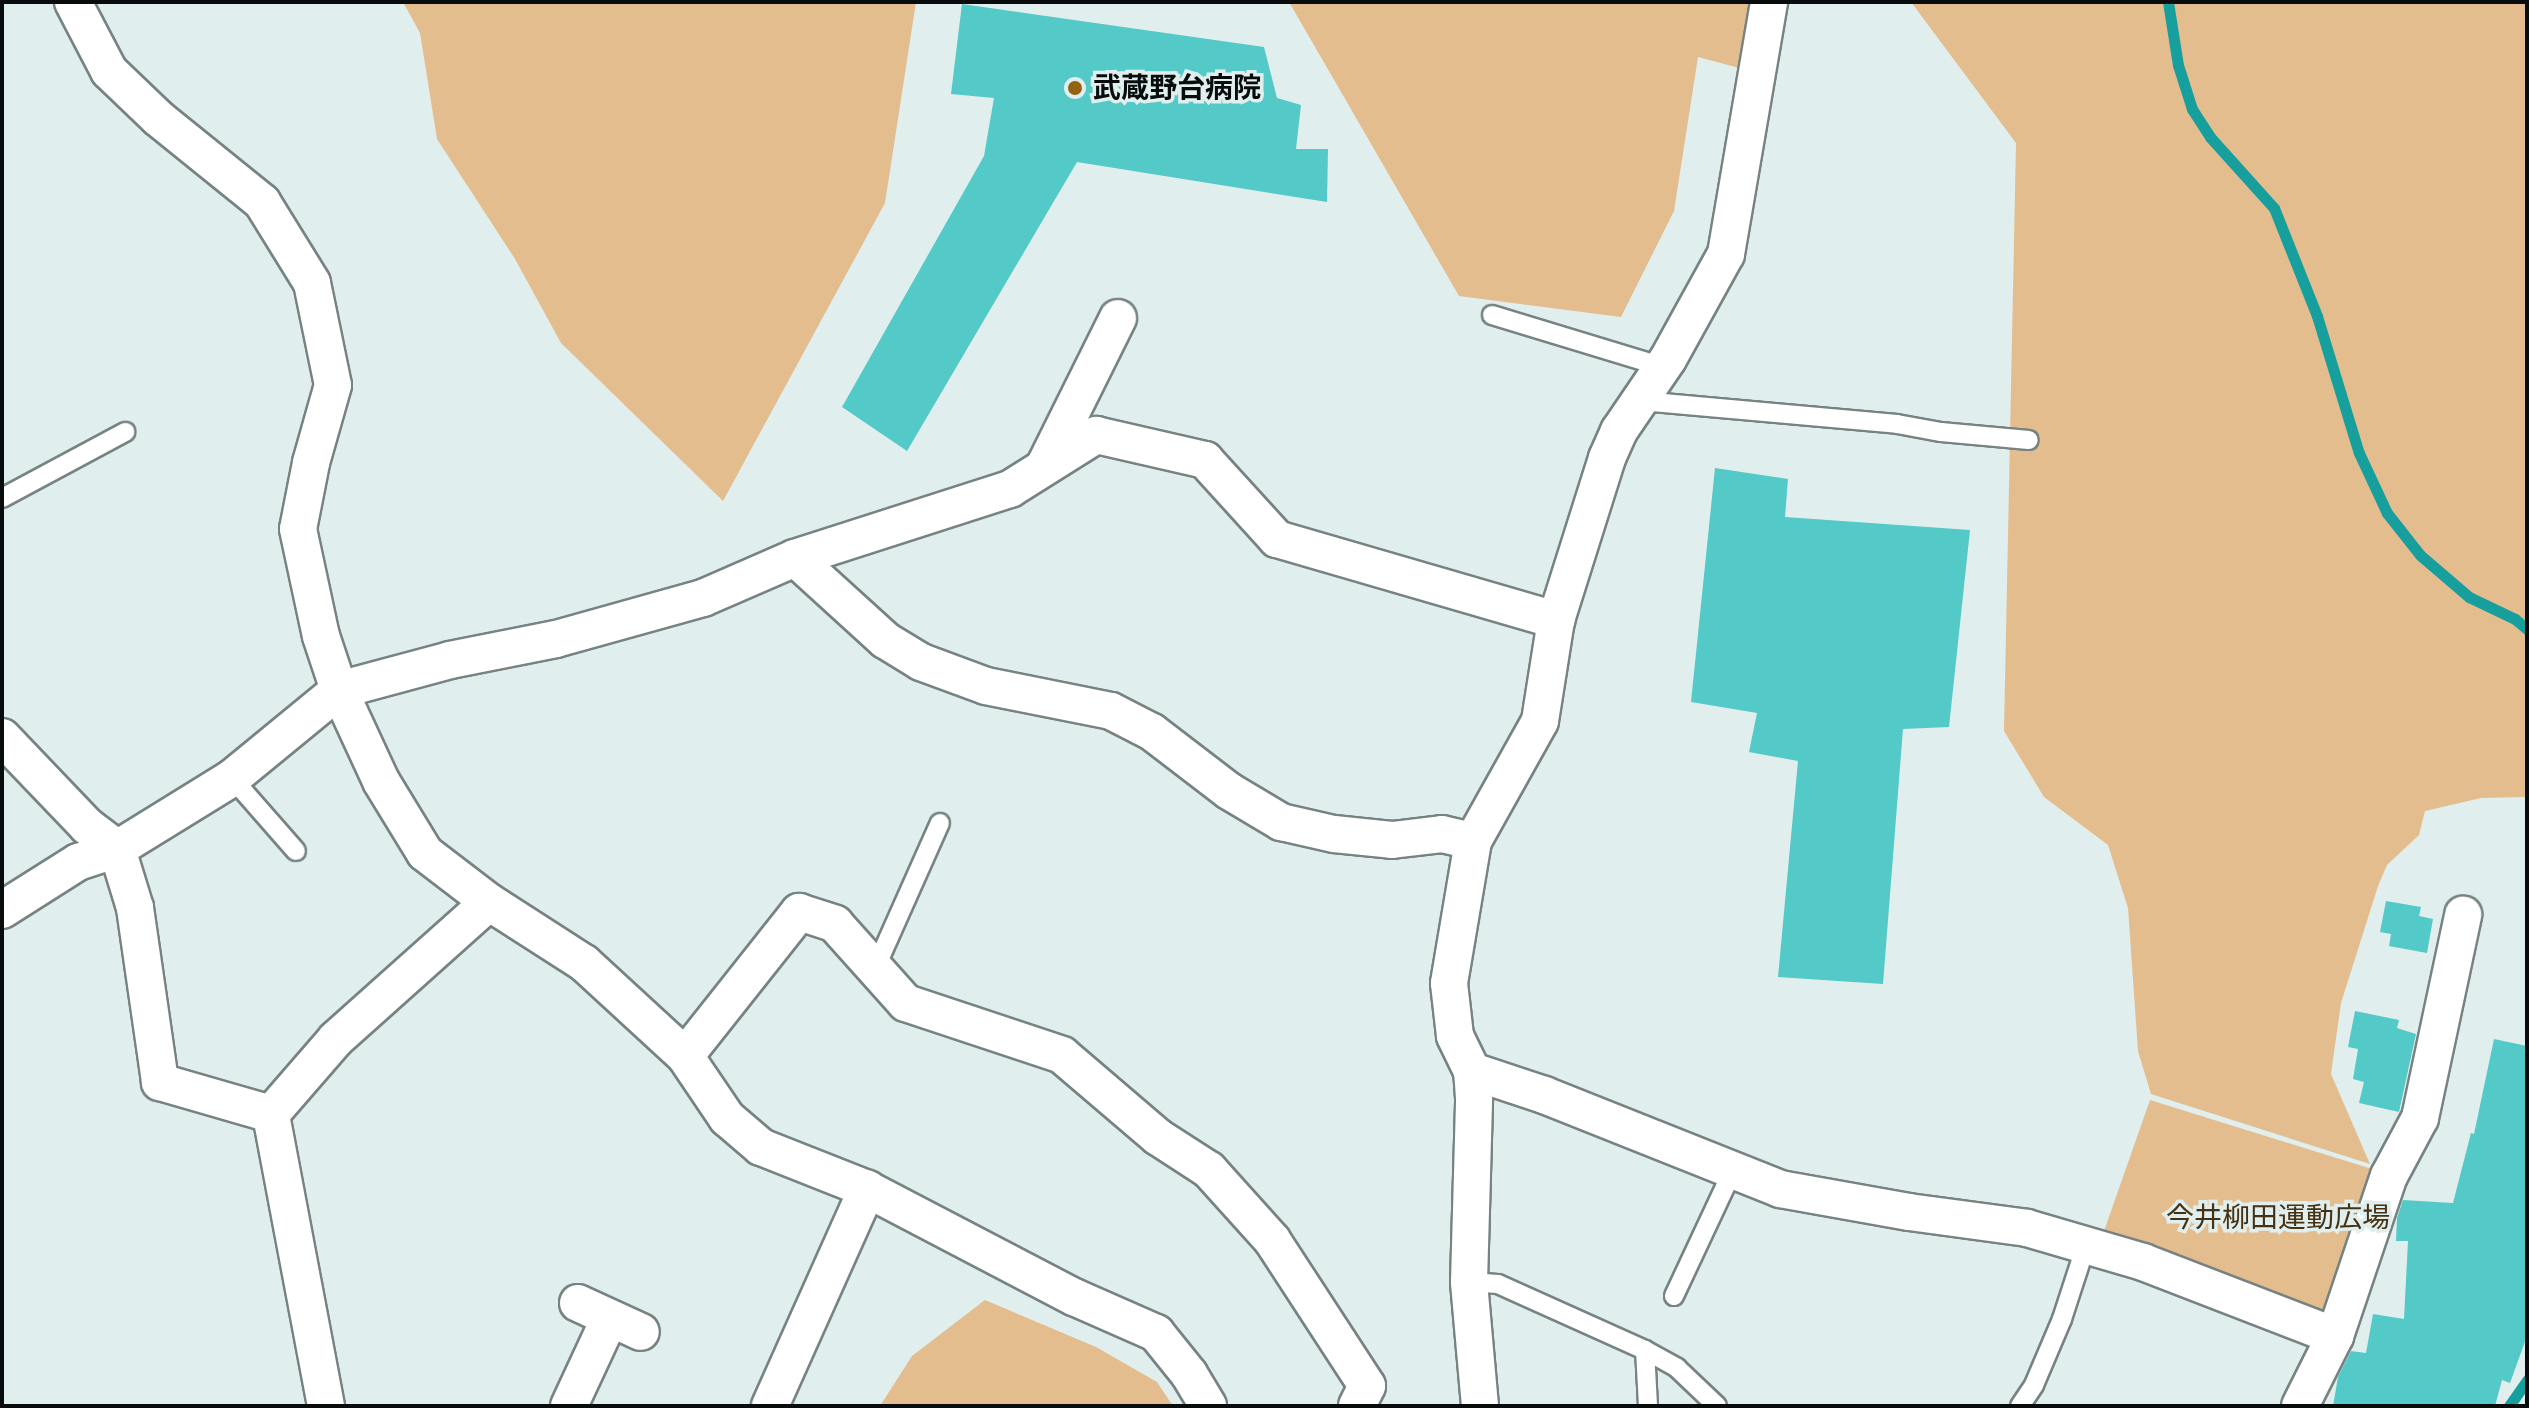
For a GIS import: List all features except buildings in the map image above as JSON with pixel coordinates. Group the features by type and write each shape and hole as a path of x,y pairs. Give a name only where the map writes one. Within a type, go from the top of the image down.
{"street":[{"path":"73,2 109,71 158,118 262,202 312,283 333,385 311,463 298,529 321,636 339,690 381,781 425,853 489,902 584,963 685,1056 727,1118 761,1147 867,1189 1074,1297 1156,1333 1189,1374 1208,1406"},
{"path":"1480,1406 1469,1282 1472,1071 1455,1036 1449,983 1473,841 1540,721 1556,620 1607,458 1619,431 1663,367 1726,254 1769,2"},
{"path":"1045,465 1118,318"},
{"path":"2,910 78,862 117,849 232,778 339,690 450,660 556,639 703,598 795,558 1010,489 1096,435 1205,460 1277,539 1556,620"},
{"path":"795,558 885,640 921,662 986,686 1111,711 1152,732 1229,791 1281,822 1334,834 1392,840 1442,834 1473,841"},
{"path":"2,737 87,826 117,849 135,908 160,1082 271,1114"},
{"path":"271,1114 336,1039 489,902"},
{"path":"685,1056 799,912 835,924 874,971 906,1003 1062,1055 1158,1137 1209,1170 1272,1240 1367,1386 1357,1406"},
{"path":"2300,1406 2335,1336 2389,1176 2420,1118 2463,915"},
{"path":"1472,1071 1573,1106 1780,1189 1909,1212 2027,1228 2206,1284 2335,1336"},
{"path":"271,1114 326,1406"},
{"path":"770,1406 867,1189"},
{"path":"569,1406 609,1318"}],"lane":[{"path":"1492,315 1663,367"},
{"path":"1641,401 1897,424 1941,432 2029,440"},
{"path":"2,498 125,432"},
{"path":"232,778 296,851"},
{"path":"874,971 940,823"},
{"path":"1674,1296 1732,1172"},
{"path":"2020,1406 2034,1385 2062,1319 2086,1245"},
{"path":"1469,1282 1498,1284 1645,1350 1677,1368 1717,1406"},
{"path":"1645,1350 1648,1406"}],"green space":[{"path":"403,2 916,2 885,203 723,501 561,343 515,259 437,139 420,33"},
{"path":"1289,2 1782,2 1769,76 1698,57 1674,211 1621,317 1459,296"},
{"path":"1911,2 2527,2 2527,797 2481,798 2425,811 2419,835 2387,865 2378,886 2341,1003 2331,1074 2370,1164 2151,1094 2138,1051 2128,908 2108,845 2044,797 2004,731 2016,143"},
{"name":"今井柳田運動広場","path":"2150,1100 2372,1169 2332,1309 2316,1314 2103,1234"},
{"path":"985,1300 1096,1347 1157,1382 1173,1406 880,1406 912,1356"}],"waterway":[{"path":"2168,2 2178,65 2192,109 2210,137 2274,208 2317,316 2359,453 2387,513 2420,555 2469,597 2515,619 2527,629"},
{"path":"2509,1406 2527,1380"}],"place":[{"name":"武蔵野台病院","path":"1075,88"}]}
